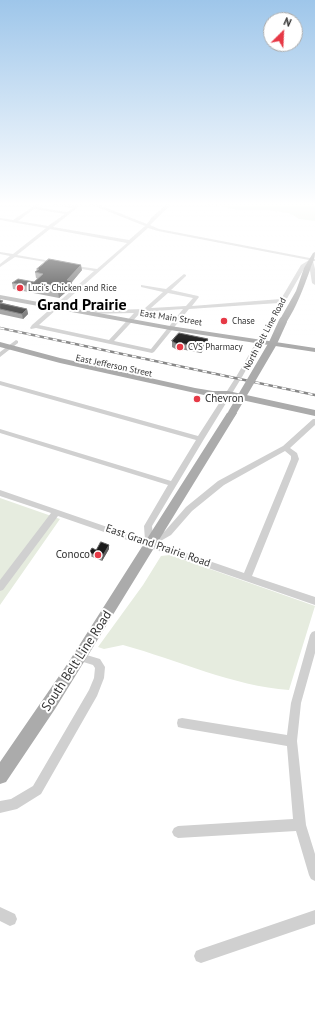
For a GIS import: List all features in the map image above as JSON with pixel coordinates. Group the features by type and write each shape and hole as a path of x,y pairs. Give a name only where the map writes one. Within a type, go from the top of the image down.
{"main road":[{"name":"North Belt Line Road","path":"232,413 273,343 283,321 300,291 312,259"},
{"name":"East Main Street","path":"0,297 170,328 315,350"},
{"name":"East Jefferson Street","path":"0,337 13,345"},
{"name":"East Jefferson Street","path":"0,344 13,345 84,362 224,389 228,394 315,413"},
{"name":"South Belt Line Road","path":"0,776 80,657 150,544 180,500 232,413"}],"street":[{"path":"0,266 21,251"},
{"path":"120,251 96,270 33,327 152,350 196,297 143,286"},
{"path":"266,251 312,259 315,283"},
{"path":"0,253 59,264"},
{"name":"North Belt Line Road","path":"259,342 303,266 312,259"},
{"path":"66,265 96,270"},
{"path":"146,310 184,275"},
{"path":"78,312 139,311 282,301"},
{"path":"110,342 139,311"},
{"path":"259,342 148,526 150,544 168,533 189,509 222,483 286,448 315,421"},
{"path":"0,354 13,345"},
{"path":"0,383 200,439"},
{"path":"0,431 173,484"},
{"path":"247,576 295,459 294,455 286,448"},
{"name":"East Grand Prairie Road","path":"0,493 315,600"},
{"path":"0,587 56,512"},
{"path":"315,635 296,703 292,741 300,825 315,875"},
{"path":"0,807 13,805 37,790 93,693 99,678 100,667 96,662 80,657"},
{"path":"182,723 292,741"},
{"path":"178,832 300,825"},
{"path":"201,956 315,917"}],"shaded area":[{"path":"0,498 60,519 0,605"},
{"path":"170,555 315,606 289,690 268,688 226,678 123,645 104,649 98,647 143,585 161,556"}],"building":[{"path":"49,259 81,265 67,280 72,281 58,292 12,283 18,279 34,282 43,274 35,272"},
{"path":"0,303 27,309 22,314 0,309"},
{"path":"179,333 208,339 201,348 181,343 179,345 172,341"},
{"path":"101,542 109,545 102,557 89,553 92,548 96,550"}],"railway":[{"path":"0,328 315,395"}],"place":[{"name":"Luci's Chicken and Rice","path":"20,288"},
{"name":"Chase","path":"224,321"},
{"name":"CVS Pharmacy","path":"180,347"},
{"name":"Chevron","path":"197,399"},
{"name":"Conoco","path":"98,555"}],"district":[{"name":"Grand Prairie","path":"82,305"}]}
